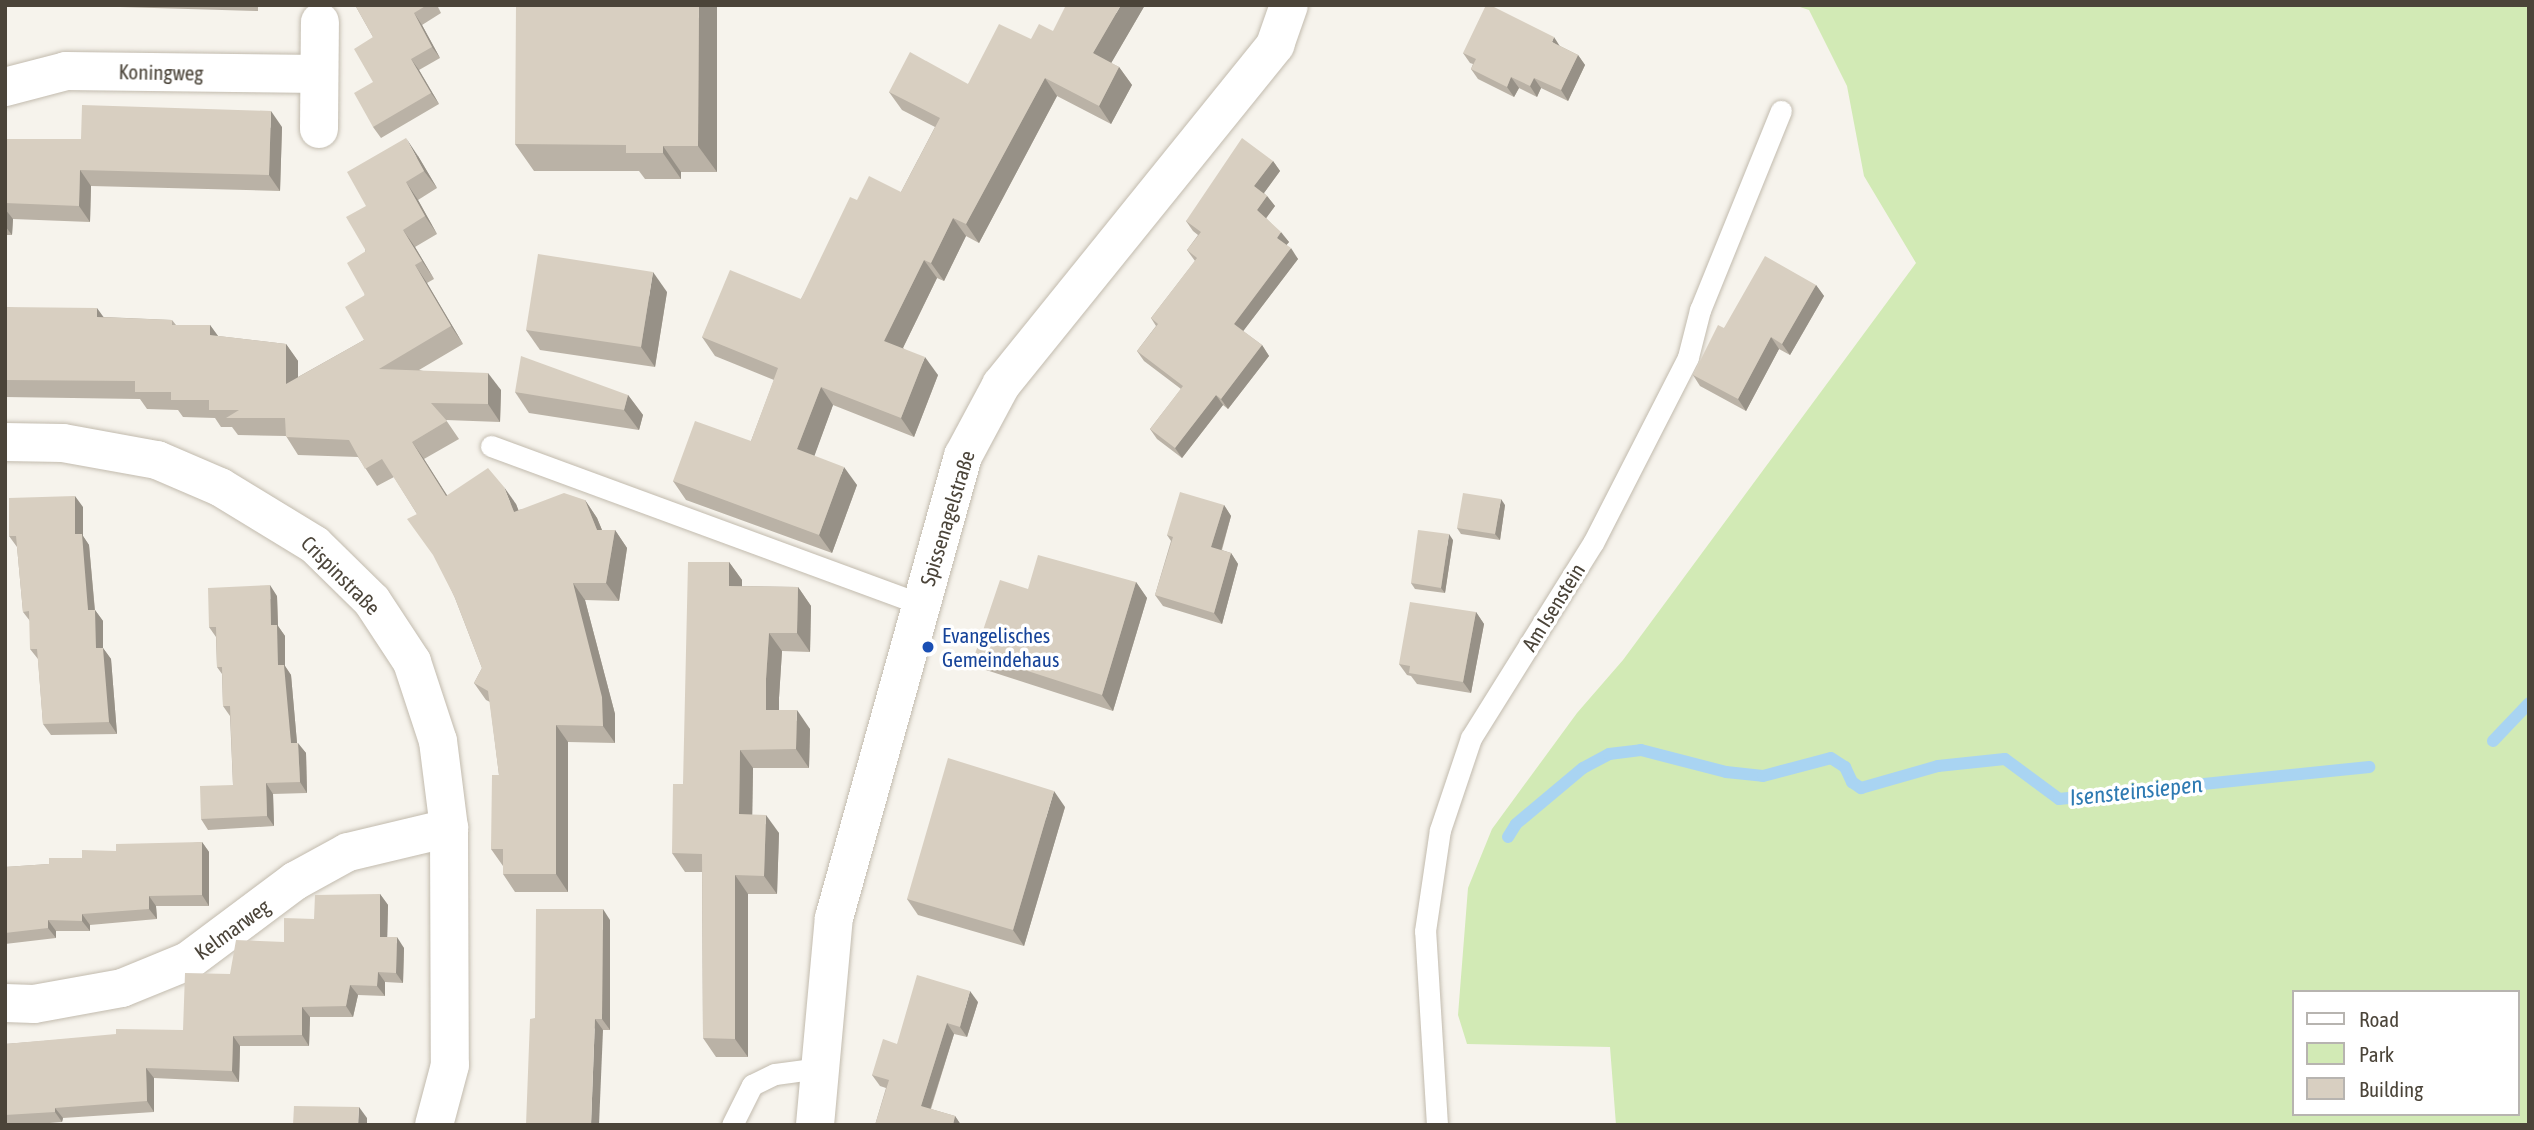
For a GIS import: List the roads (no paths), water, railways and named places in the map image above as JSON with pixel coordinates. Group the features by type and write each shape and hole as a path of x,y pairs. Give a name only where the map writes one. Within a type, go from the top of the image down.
{"street":[{"name":"Spissenagelstraße","path":"815,1125 834,918 963,456 1001,385 1275,45 1289,5"},
{"path":"319,129 320,22"},
{"name":"Koningweg","path":"5,87 66,71 319,74"},
{"name":"Crispinstraße","path":"5,442 63,443 157,460 220,487 315,545 372,601 412,662 439,741 449,828 450,1065 434,1125"},
{"name":"Kelmarweg","path":"5,1003 34,1004 122,988 188,961 295,881 348,852 449,828"}],"lane":[{"name":"Am Isenstein","path":"1437,1125 1424,931 1440,830 1471,738 1593,544 1688,357 1700,310 1781,110"},
{"path":"491,446 922,605"},
{"path":"732,1125 752,1085 775,1074 819,1068"}],"waterway":[{"name":"Isensteinsiepen","path":"2493,741 2529,703"},
{"name":"Isensteinsiepen","path":"1508,837 1516,824 1583,768 1609,754 1641,750 1726,772 1763,776 1831,758 1845,767 1852,782 1861,788 1938,766 2005,759 2059,799 2369,767"}],"place":[{"name":"Evangelisches Gemeindehaus","path":"928,647"}]}
